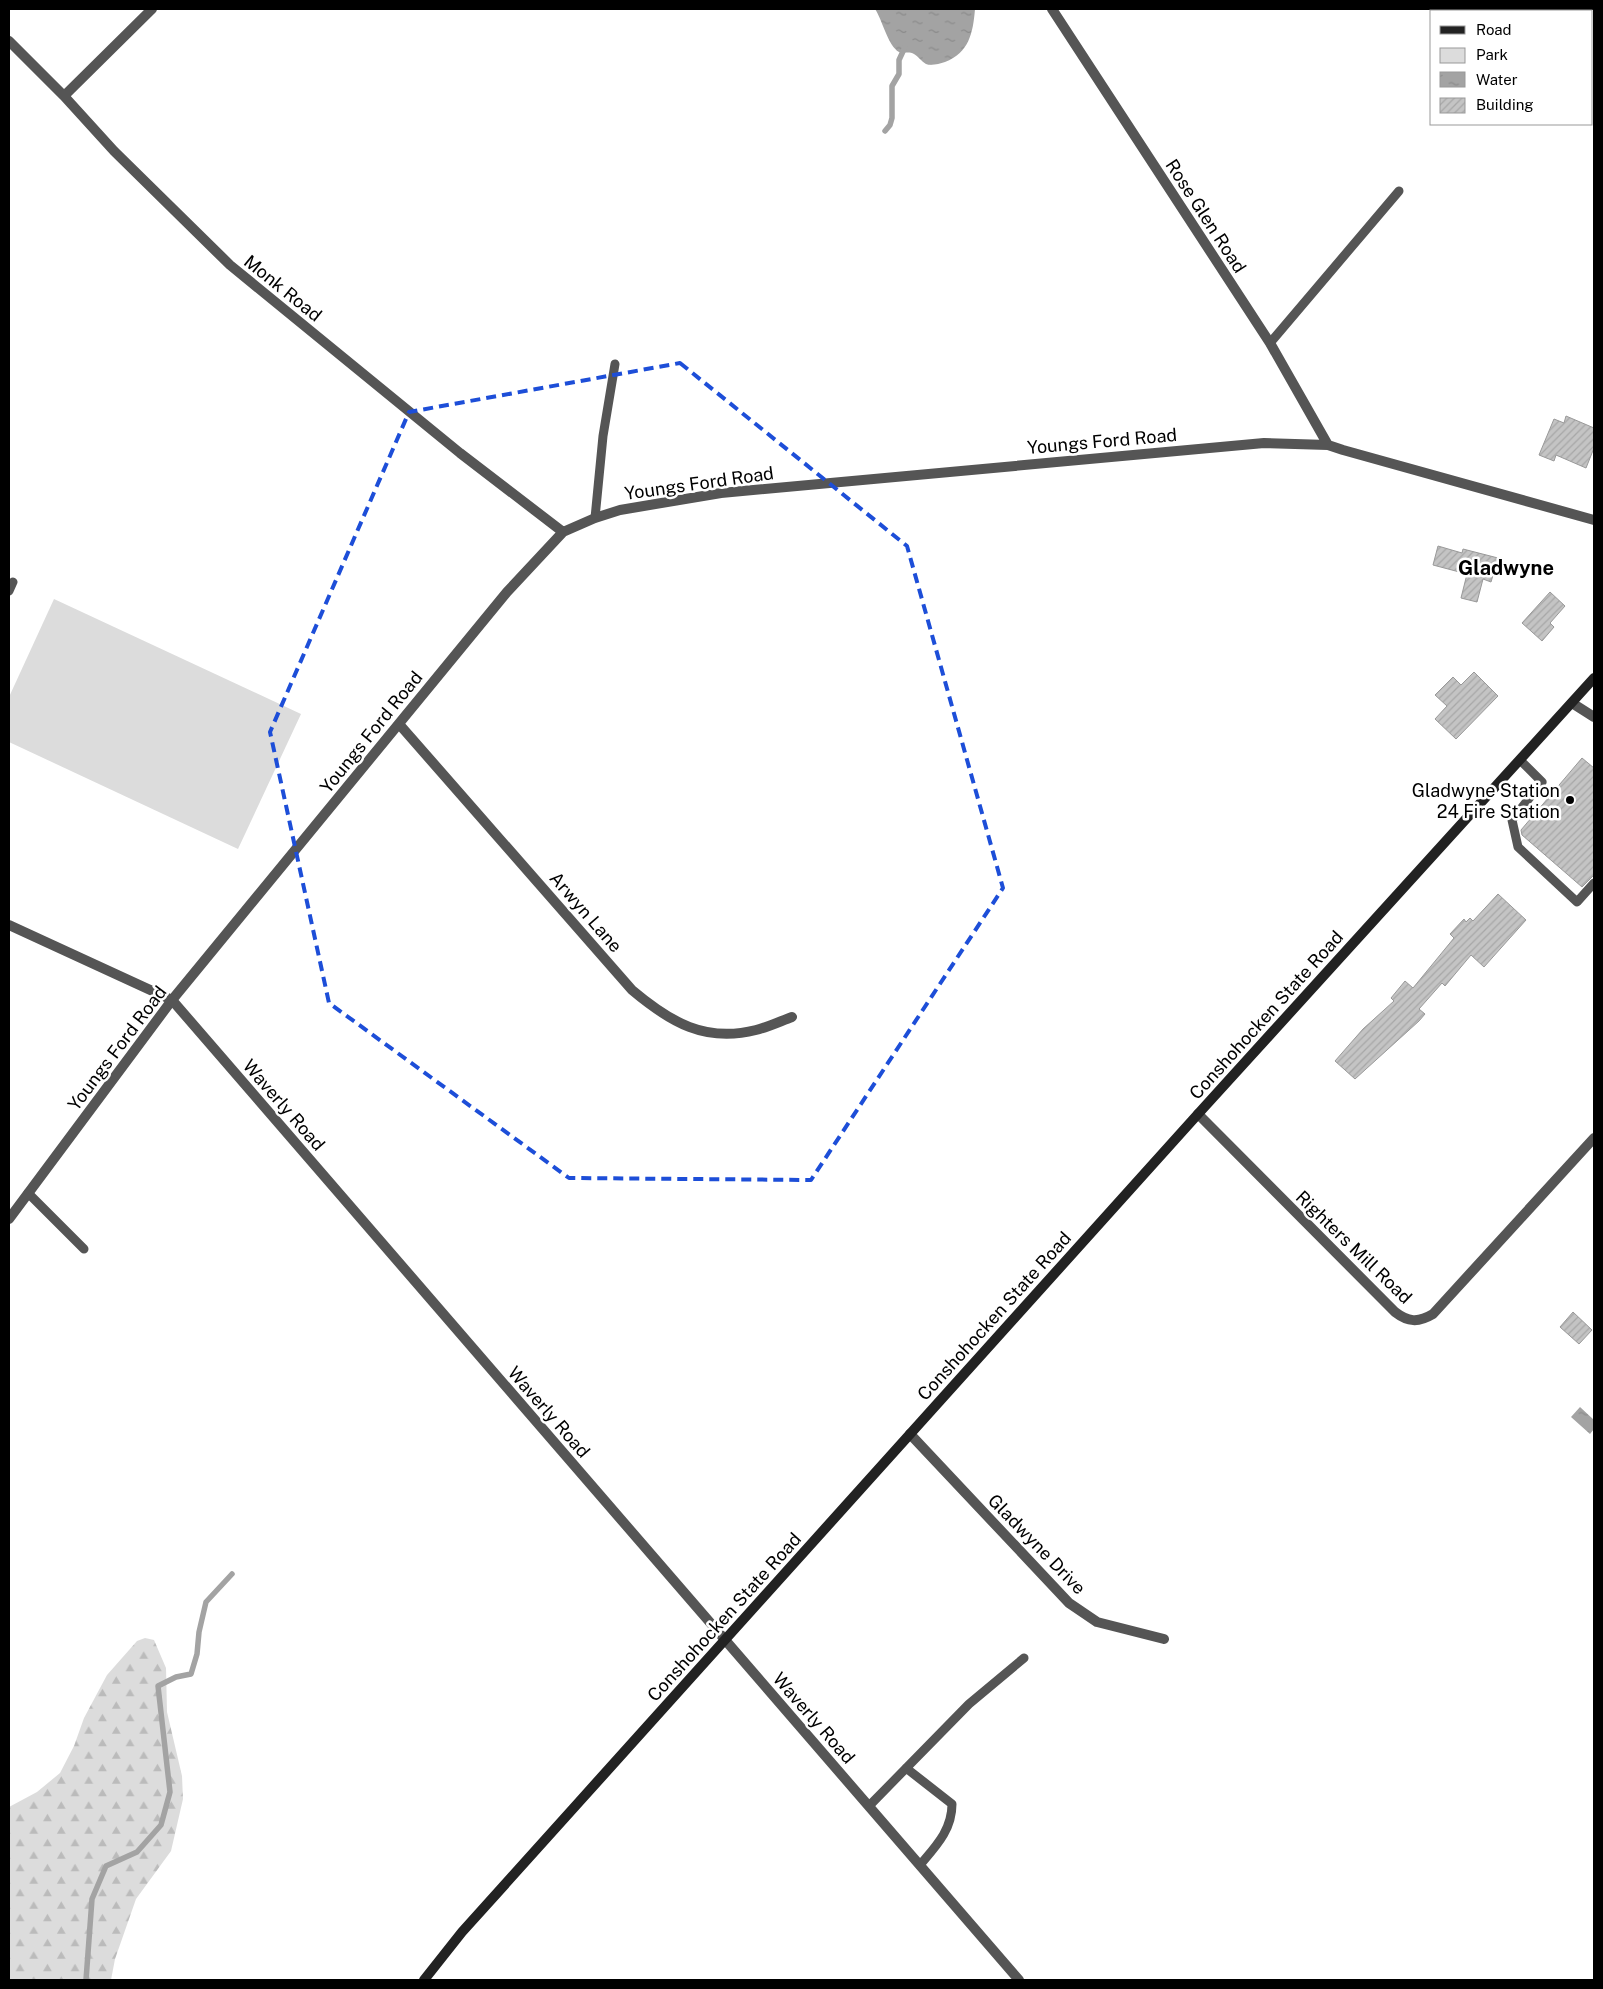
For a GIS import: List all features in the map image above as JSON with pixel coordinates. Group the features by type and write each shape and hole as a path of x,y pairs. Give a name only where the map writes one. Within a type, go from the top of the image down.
{"main road":[{"name":"Conshohocken State Road","path":"424,1980 462,1932 1198,1114 1594,678"}],"street":[{"path":"64,96 152,9"},
{"name":"Rose Glen Road","path":"1052,9 1270,343 1328,445"},
{"name":"Monk Road","path":"9,41 64,96 114,151 230,265 460,453 563,532"},
{"name":"Youngs Ford Road","path":"9,1219 172,1000 507,592 563,532 595,518 646,504 731,492 1264,443 1328,445 1594,520"},
{"path":"1572,703 1594,717"},
{"name":"Arwyn Lane","path":"399,724 632,990 648,1004 676,1022 716,1034 729,1035 756,1030 792,1017"},
{"name":"Waverly Road","path":"9,925 172,1000 1019,1980"},
{"name":"Righters Mill Road","path":"1198,1114 1394,1312 1408,1320 1417,1321 1432,1314 1594,1138"},
{"name":"Gladwyne Drive","path":"910,1434 1069,1603 1097,1622 1164,1639"}],"lane":[{"path":"1270,343 1399,191"},
{"path":"595,518 602,436 615,364"},
{"path":"9,590 13,582"},
{"path":"1520,760 1542,782 1512,820 1518,847 1578,902 1594,883"},
{"path":"28,1193 84,1249"},
{"path":"869,1806 969,1704 1024,1658"},
{"path":"906,1768 952,1804 952,1817 943,1838 920,1865"}],"highlighted area":[{"path":"680,363 907,546 1003,888 811,1180 569,1178 329,1003 270,732 409,412"}],"green space":[{"path":"54,599 301,714 238,849 9,742 9,697"},
{"path":"145,1638 154,1640 166,1668 167,1712 182,1776 183,1799 171,1851 136,1899 115,1959 111,1980 9,1980 9,1807 37,1792 60,1773 74,1746 84,1718 107,1675 137,1641"}],"water":[{"path":"875,9 975,9 971,34 965,48 953,58 943,63 930,65 914,54 901,53 895,49"},
{"path":"1580,1407 1594,1420 1594,1429 1590,1434 1571,1417"}],"building":[{"path":"1566,416 1594,428 1594,448 1586,468 1556,455 1554,461 1539,455 1554,419 1564,423"},
{"path":"1438,546 1462,553 1463,549 1498,558 1491,582 1483,579 1477,602 1461,598 1467,574 1433,565"},
{"path":"1550,592 1565,606 1550,623 1554,627 1542,641 1522,623"},
{"path":"1474,672 1498,696 1456,739 1435,719 1447,706 1435,695 1453,677 1461,685"},
{"name":"Gladwyne Station 24 Fire Station","path":"1582,758 1594,768 1594,875 1582,887 1522,835 1521,830"},
{"path":"1498,894 1526,920 1484,967 1471,955 1445,986 1442,983 1419,1009 1425,1014 1419,1021 1355,1079 1335,1061 1363,1029 1394,1001 1391,998 1405,981 1413,988 1454,938 1450,934 1464,919 1466,922 1470,918 1473,921"},
{"path":"1573,1312 1592,1330 1579,1344 1560,1327"}],"waterway":[{"path":"885,131 890,125 892,118 892,86 899,74 899,60 905,47"},
{"path":"86,1980 92,1899 106,1866 137,1852 161,1825 170,1792 158,1686 176,1677 191,1674 197,1654 199,1632 206,1602 232,1574"}],"place":[{"name":"Gladwyne Station 24 Fire Station","path":"1570,800"}],"district":[{"name":"Gladwyne","path":"1506,568"}]}
